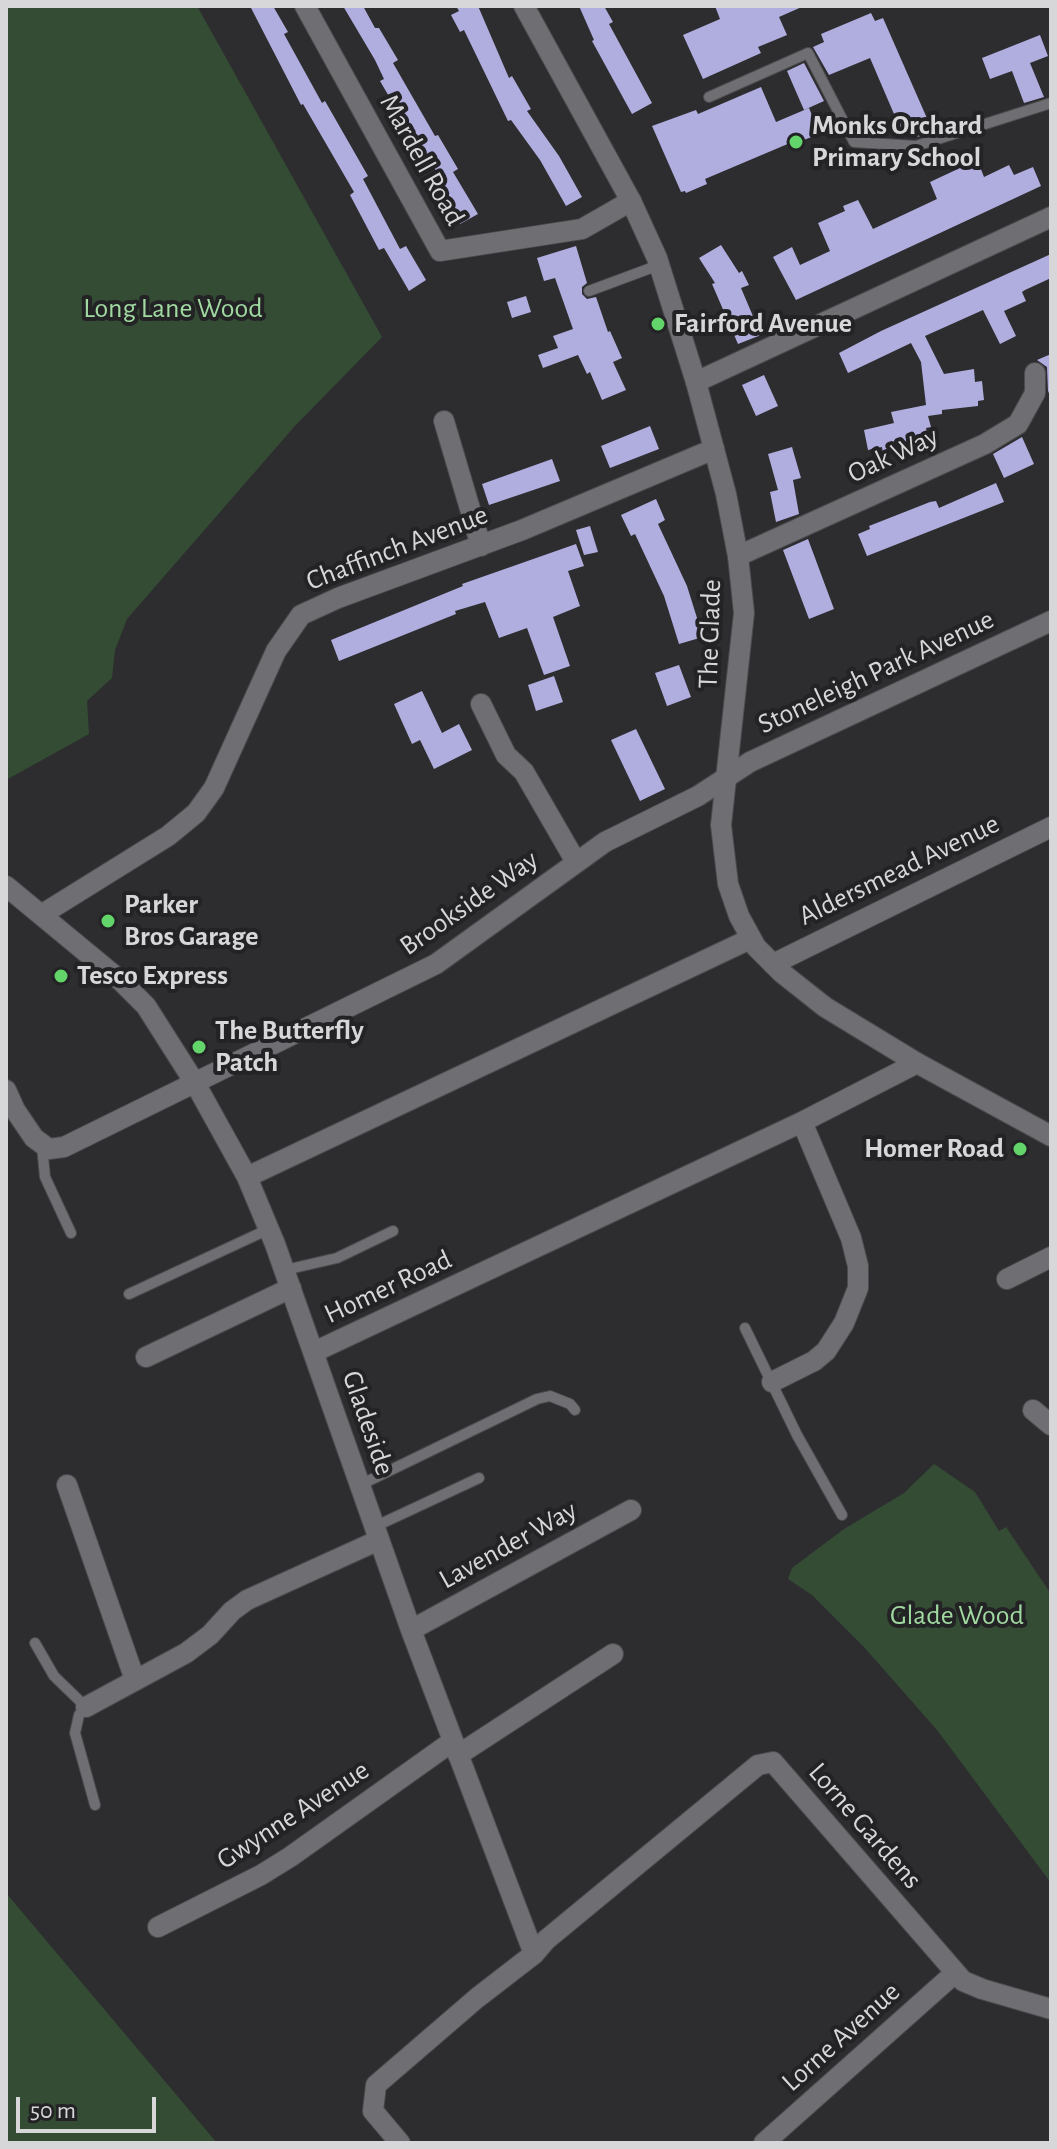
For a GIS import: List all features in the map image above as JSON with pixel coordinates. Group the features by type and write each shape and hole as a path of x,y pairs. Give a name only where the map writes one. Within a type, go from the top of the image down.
{"street":[{"name":"Mardell Road","path":"305,6 440,251 582,229 631,201"},
{"name":"The Glade","path":"524,6 631,201 659,265 714,449 744,596 743,630 721,812 724,857 731,893 750,939 773,964 825,1007 917,1063 1051,1136"},
{"path":"696,382 1051,217"},
{"name":"Oak Way","path":"738,556 985,444 1018,424 1035,393 1035,373"},
{"path":"444,421 481,546"},
{"name":"Chaffinch Avenue","path":"41,915 168,836 196,813 219,778 276,651 301,615 324,603 481,546 714,449"},
{"name":"Stoneleigh Park Avenue","path":"726,778 760,757 1051,621"},
{"path":"481,704 506,755 524,772 576,862"},
{"name":"Brookside Way","path":"42,1146 59,1149 436,964 623,831 698,796 726,778"},
{"name":"Aldersmead Avenue","path":"773,964 1051,827"},
{"name":"Gladeside","path":"6,886 135,993 195,1083 247,1177 288,1279 376,1534 534,1954"},
{"path":"247,1177 750,939"},
{"name":"Homer Road","path":"314,1352 802,1122 917,1063"},
{"path":"6,1090 25,1126 42,1146"},
{"path":"772,1382 814,1361 826,1351 844,1323 858,1288 858,1266 851,1238 802,1122"},
{"path":"1007,1279 1051,1257"},
{"path":"146,1357 288,1279"},
{"path":"1033,1410 1051,1425"},
{"path":"67,1485 135,1680"},
{"name":"Lavender Way","path":"411,1630 631,1510"},
{"path":"86,1707 186,1653 247,1600 376,1534"},
{"name":"Gwynne Avenue","path":"158,1927 261,1875 456,1748 613,1654"},
{"name":"Lorne Gardens","path":"534,1954 546,1940 758,1765 773,1762 955,1973 970,1985 1051,2009"},
{"path":"400,2143 373,2111 376,2085 477,1998 534,1954"},
{"name":"Lorne Avenue","path":"764,2143 955,1973"}],"lane":[{"path":"709,97 808,53 854,142 916,146 1051,103"},
{"path":"589,291 659,265"},
{"path":"42,1146 45,1177 71,1233"},
{"path":"129,1294 269,1229"},
{"path":"288,1279 393,1231"},
{"path":"745,1328 797,1435 842,1515"},
{"path":"360,1485 537,1399 550,1396 570,1404 575,1410"},
{"path":"376,1534 479,1478"},
{"path":"35,1643 54,1676 86,1707 79,1715 75,1733 95,1805"}],"green space":[{"name":"Long Lane Wood","path":"6,6 197,6 382,337 294,427 127,619 115,650 112,678 87,701 89,734 6,780"},
{"name":"Glade Wood","path":"934,1464 975,1492 999,1531 1006,1527 1051,1594 1051,1883 937,1730 864,1647 812,1595 788,1579 792,1568 844,1529 904,1493"},
{"path":"6,1893 217,2143 6,2143"}],"building":[{"path":"250,6 273,6 288,32 284,34 322,103 325,101 368,176 363,179 400,249 406,246 426,280 409,291 384,248 379,250 350,195 354,192 301,105"},
{"path":"343,6 363,6 375,28 379,28 398,60 393,63 458,169 453,172 478,214 460,224 440,190 444,188 435,169 380,81 384,79 375,60"},
{"path":"456,6 478,6 509,78 512,76 531,109 527,111 559,156 582,197 566,206 540,160 511,120 508,121 464,30 460,32 451,15 459,11"},
{"path":"579,6 604,6 613,22 609,24 652,103 632,114 592,41"},
{"path":"715,6 804,6 779,17 787,35 758,47 761,53 703,79 683,35 720,19"},
{"path":"871,13 875,21 883,18 933,132 917,137 914,131 903,135 870,58 829,75 813,47 824,42 821,34"},
{"path":"1040,35 1048,56 1030,63 1044,97 1024,103 1012,71 990,79 982,58"},
{"path":"804,63 824,101 804,110 787,71"},
{"path":"761,87 776,122 809,108 818,130 812,133 814,136 705,179 707,184 686,193 681,192 652,126 696,110 698,114"},
{"path":"975,154 984,177 1009,165 1014,175 1033,167 1041,186 796,300 773,257 792,247 800,265 830,251 818,223 845,211 843,206 858,200 873,229 937,199 930,182 960,168 957,161"},
{"path":"721,245 749,285 741,288 761,335 738,344 712,284 715,283 699,258"},
{"path":"576,246 587,283 582,287 582,294 587,299 596,297 608,332 622,358 613,362 626,390 602,400 590,372 587,374 578,355 543,368 538,355 558,348 553,336 573,329 555,278 544,281 537,258"},
{"path":"1051,254 1051,278 1022,292 1026,301 1004,311 1016,336 1000,344 983,310 925,336 944,374 974,369 975,382 982,381 984,400 978,401 978,406 942,410 942,414 928,416 931,427 926,428 929,444 883,453 882,447 868,450 864,430 894,423 891,412 926,405 921,362 911,343 848,373 839,353"},
{"path":"526,296 531,312 512,318 507,302"},
{"path":"1051,354 1051,398 1047,367 1037,360"},
{"path":"764,375 778,406 756,416 742,385"},
{"path":"650,426 659,449 610,468 601,446"},
{"path":"1022,437 1034,464 1004,478 993,454"},
{"path":"792,447 801,478 793,480 799,514 776,522 770,492 778,490 768,454"},
{"path":"552,459 560,481 489,505 482,484"},
{"path":"996,483 1004,502 867,556 858,534 870,529 869,526 930,502 936,501 939,508"},
{"path":"656,499 665,520 658,524 687,586 703,637 679,644 664,596 635,534 631,536 621,515"},
{"path":"590,526 598,552 584,555 576,530"},
{"path":"808,539 834,609 809,619 783,550"},
{"path":"576,544 584,566 568,571 580,606 553,617 570,666 544,675 527,628 499,638 485,602 455,611 456,614 339,661 331,640 462,584"},
{"path":"679,665 691,697 667,706 655,673"},
{"path":"554,676 563,702 536,711 528,685"},
{"path":"422,691 442,733 459,724 472,750 434,769 420,740 412,744 394,704"},
{"path":"636,729 665,789 640,801 611,740"}],"place":[{"name":"Monks Orchard Primary School","path":"796,142"},
{"name":"Fairford Avenue","path":"658,324"},
{"name":"Parker Bros Garage","path":"108,921"},
{"name":"Tesco Express","path":"61,976"},
{"name":"The Butterfly Patch","path":"199,1047"},
{"name":"Homer Road","path":"1020,1149"}]}
